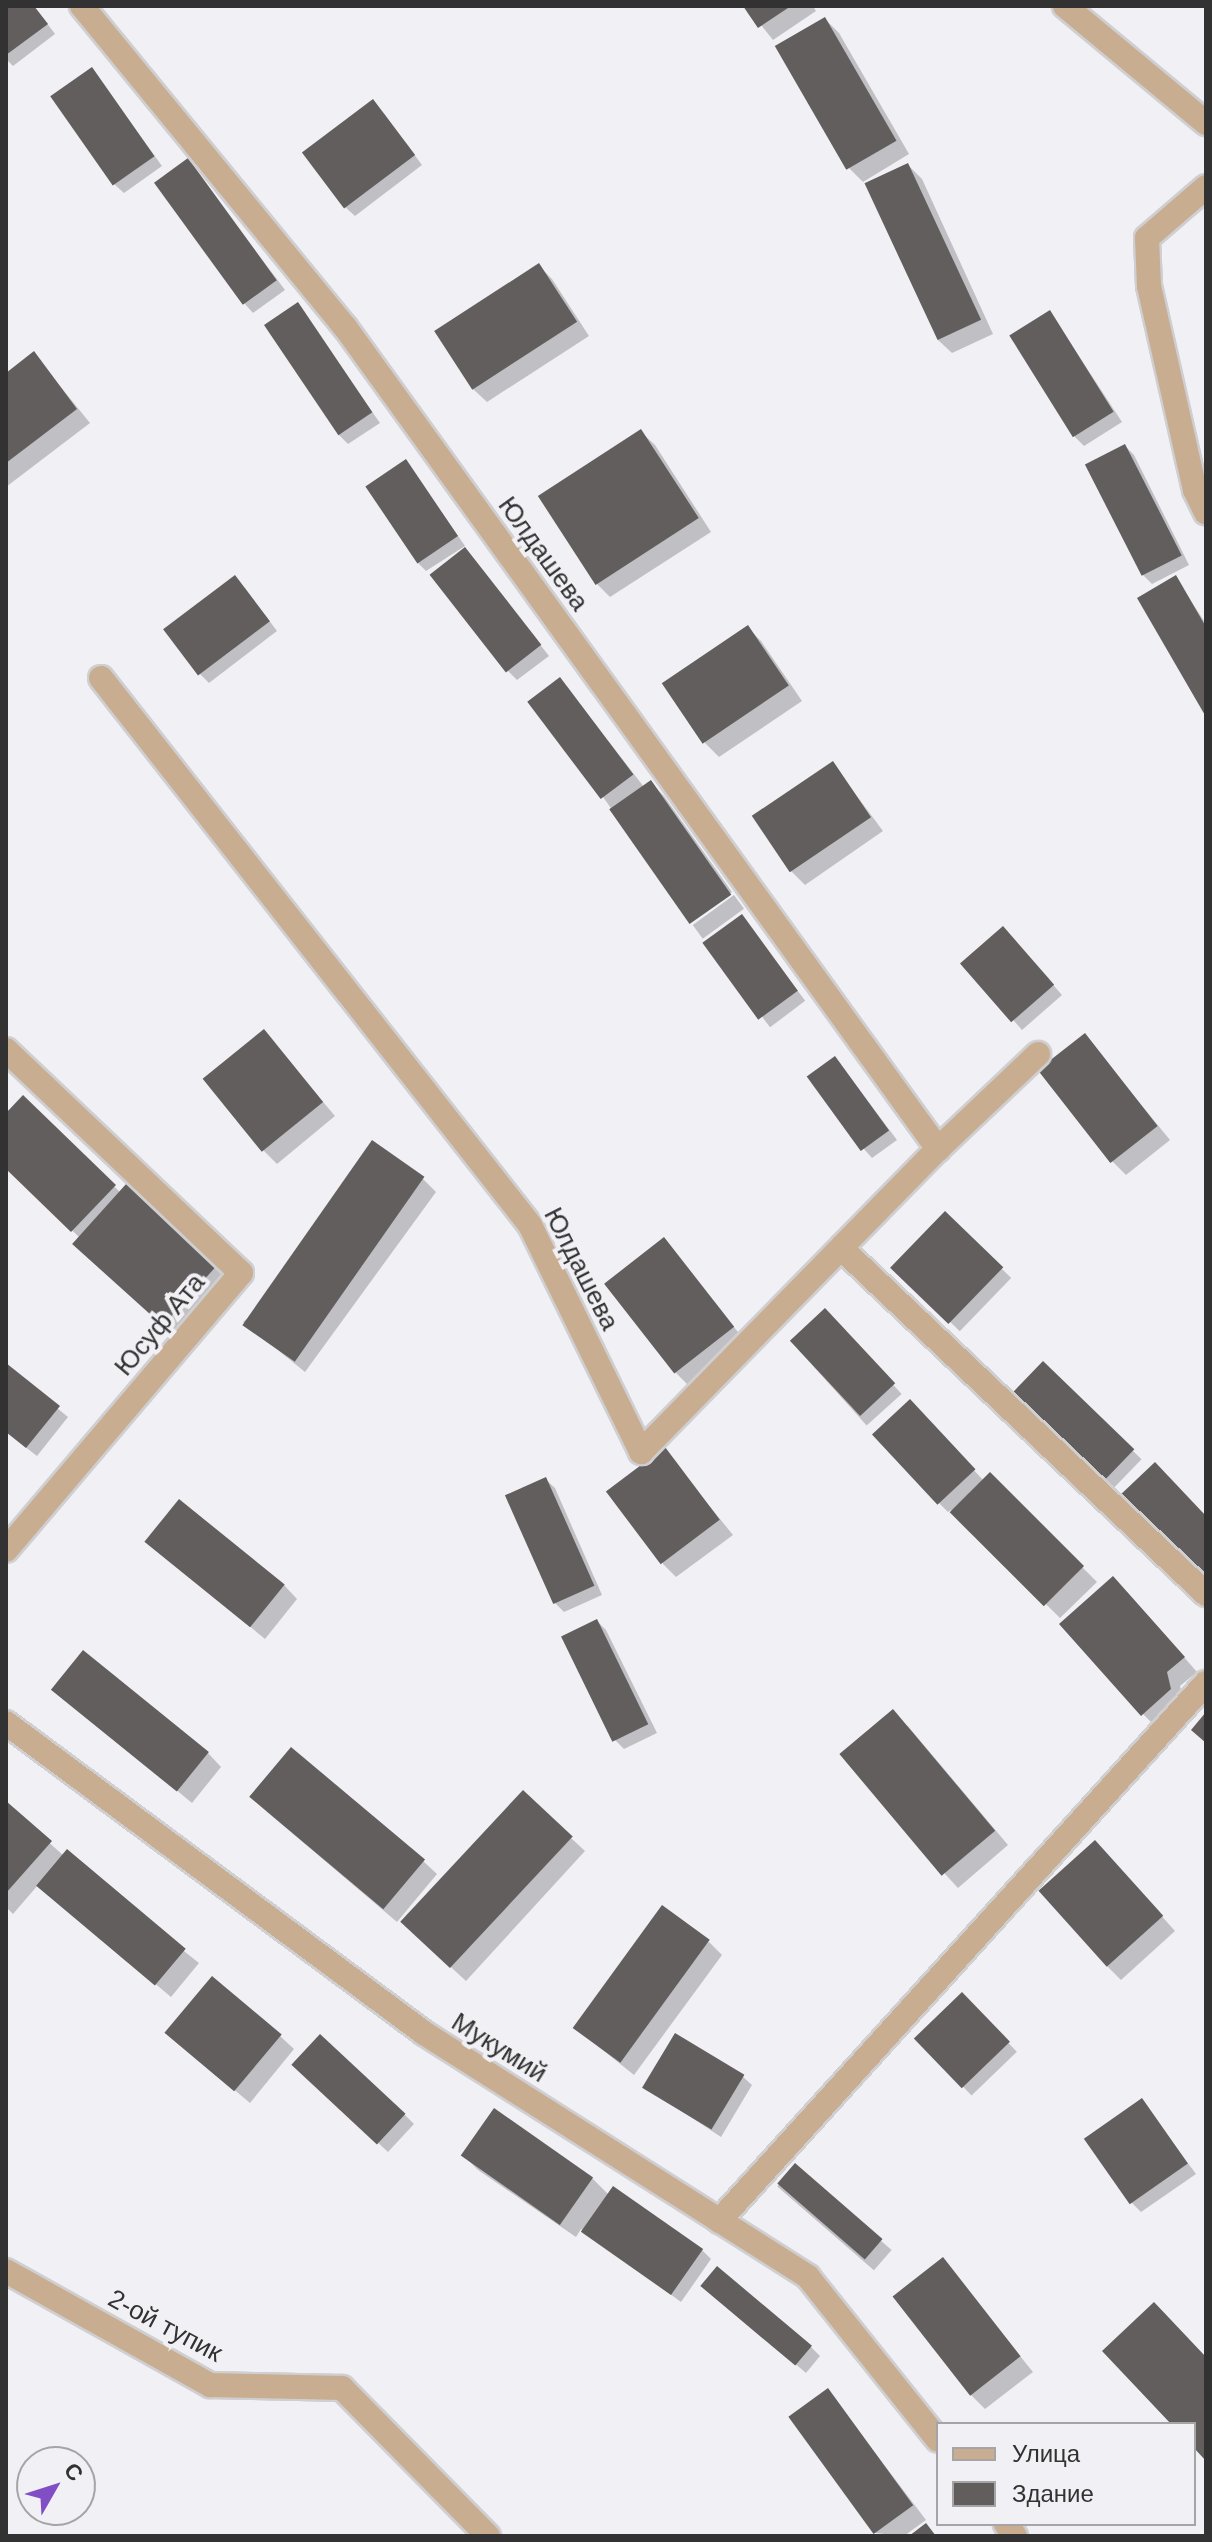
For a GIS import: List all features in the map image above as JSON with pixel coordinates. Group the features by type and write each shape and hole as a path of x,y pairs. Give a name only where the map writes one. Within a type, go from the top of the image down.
{"street":[{"name":"Юлдашева","path":"82,6 345,327 938,1149"},
{"path":"1065,6 1206,123"},
{"path":"1206,187 1147,238 1149,286 1195,490 1206,513"},
{"name":"Юлдашева","path":"101,678 530,1225 641,1452 938,1149 1038,1054"},
{"name":"Юсуф Ата","path":"6,1050 241,1273 6,1550"},
{"path":"841,1248 1206,1594"},
{"path":"719,2221 1206,1683"},
{"name":"Мукумий","path":"6,1723 424,2033 808,2277 936,2437"},
{"name":"2-ой тупик","path":"6,2271 210,2385 342,2388 488,2536"}],"building":[{"path":"6,6 34,6 48,24 6,55"},
{"path":"743,6 791,6 758,28"},
{"path":"825,17 896,141 846,170 775,46"},
{"path":"92,67 155,156 113,186 50,96"},
{"path":"373,99 415,155 344,208 302,153"},
{"path":"188,158 277,280 243,305 154,183"},
{"path":"908,163 981,320 938,340 864,183"},
{"path":"539,263 577,322 472,390 434,331"},
{"path":"298,302 372,412 338,435 264,325"},
{"path":"1050,310 1114,412 1073,437 1009,335"},
{"path":"34,351 77,409 6,463 6,373"},
{"path":"641,429 699,518 596,585 538,496"},
{"path":"1125,444 1182,555 1142,576 1085,464"},
{"path":"406,459 458,536 417,564 365,486"},
{"path":"465,547 541,645 506,672 430,575"},
{"path":"235,575 270,621 198,675 163,629"},
{"path":"1176,575 1206,627 1206,717 1137,598"},
{"path":"748,625 789,686 703,744 662,683"},
{"path":"560,677 633,774 601,799 527,702"},
{"path":"833,761 871,817 790,872 752,816"},
{"path":"651,780 731,895 690,924 609,809"},
{"path":"742,914 798,991 758,1020 702,943"},
{"path":"1003,926 1054,985 1011,1022 960,963"},
{"path":"264,1029 323,1102 262,1152 203,1079"},
{"path":"1085,1033 1158,1126 1110,1163 1038,1070"},
{"path":"835,1056 889,1130 861,1151 807,1077"},
{"path":"23,1095 116,1185 71,1232 6,1169 6,1113"},
{"path":"372,1140 424,1177 295,1362 242,1325"},
{"path":"127,1183 218,1265 163,1326 72,1244"},
{"path":"945,1211 1003,1267 948,1324 890,1268"},
{"path":"664,1237 734,1327 674,1374 604,1284"},
{"path":"825,1308 895,1383 860,1416 790,1341"},
{"path":"1043,1361 1134,1449 1104,1480 1013,1392"},
{"path":"6,1363 60,1406 26,1448 6,1432"},
{"path":"910,1399 975,1469 937,1505 872,1434"},
{"path":"665,1447 720,1520 661,1564 606,1492"},
{"path":"1155,1462 1206,1516 1206,1592 1117,1498"},
{"path":"990,1472 1084,1566 1044,1606 950,1512"},
{"path":"546,1477 594,1586 553,1604 505,1495"},
{"path":"179,1499 285,1585 250,1627 144,1542"},
{"path":"1113,1576 1185,1657 1167,1672 1171,1689 1141,1716 1059,1624"},
{"path":"597,1619 648,1724 612,1742 561,1637"},
{"path":"83,1650 209,1752 177,1792 51,1690"},
{"path":"893,1709 995,1831 942,1876 839,1754"},
{"path":"1206,1712 1206,1743 1191,1730"},
{"path":"291,1747 425,1859 383,1909 249,1797"},
{"path":"523,1790 573,1836 450,1968 400,1922"},
{"path":"6,1801 52,1841 6,1893"},
{"path":"1095,1840 1163,1916 1107,1967 1039,1891"},
{"path":"67,1849 186,1949 155,1985 36,1886"},
{"path":"662,1905 710,1940 620,2063 573,2028"},
{"path":"212,1976 282,2034 234,2091 164,2033"},
{"path":"962,1992 1010,2042 962,2088 914,2039"},
{"path":"675,2033 744,2075 711,2130 642,2088"},
{"path":"320,2034 406,2114 377,2145 291,2065"},
{"path":"1142,2098 1188,2164 1130,2204 1084,2139"},
{"path":"494,2108 593,2177 560,2225 461,2156"},
{"path":"795,2163 883,2239 865,2259 777,2183"},
{"path":"613,2186 703,2249 671,2295 581,2232"},
{"path":"943,2257 1021,2356 970,2396 893,2296"},
{"path":"717,2266 812,2346 795,2366 700,2286"},
{"path":"1154,2302 1206,2357 1206,2461 1196,2450 1196,2422 1169,2422 1102,2351"},
{"path":"828,2388 913,2505 874,2534 788,2417"},
{"path":"926,2523 936,2536 909,2536"}]}
